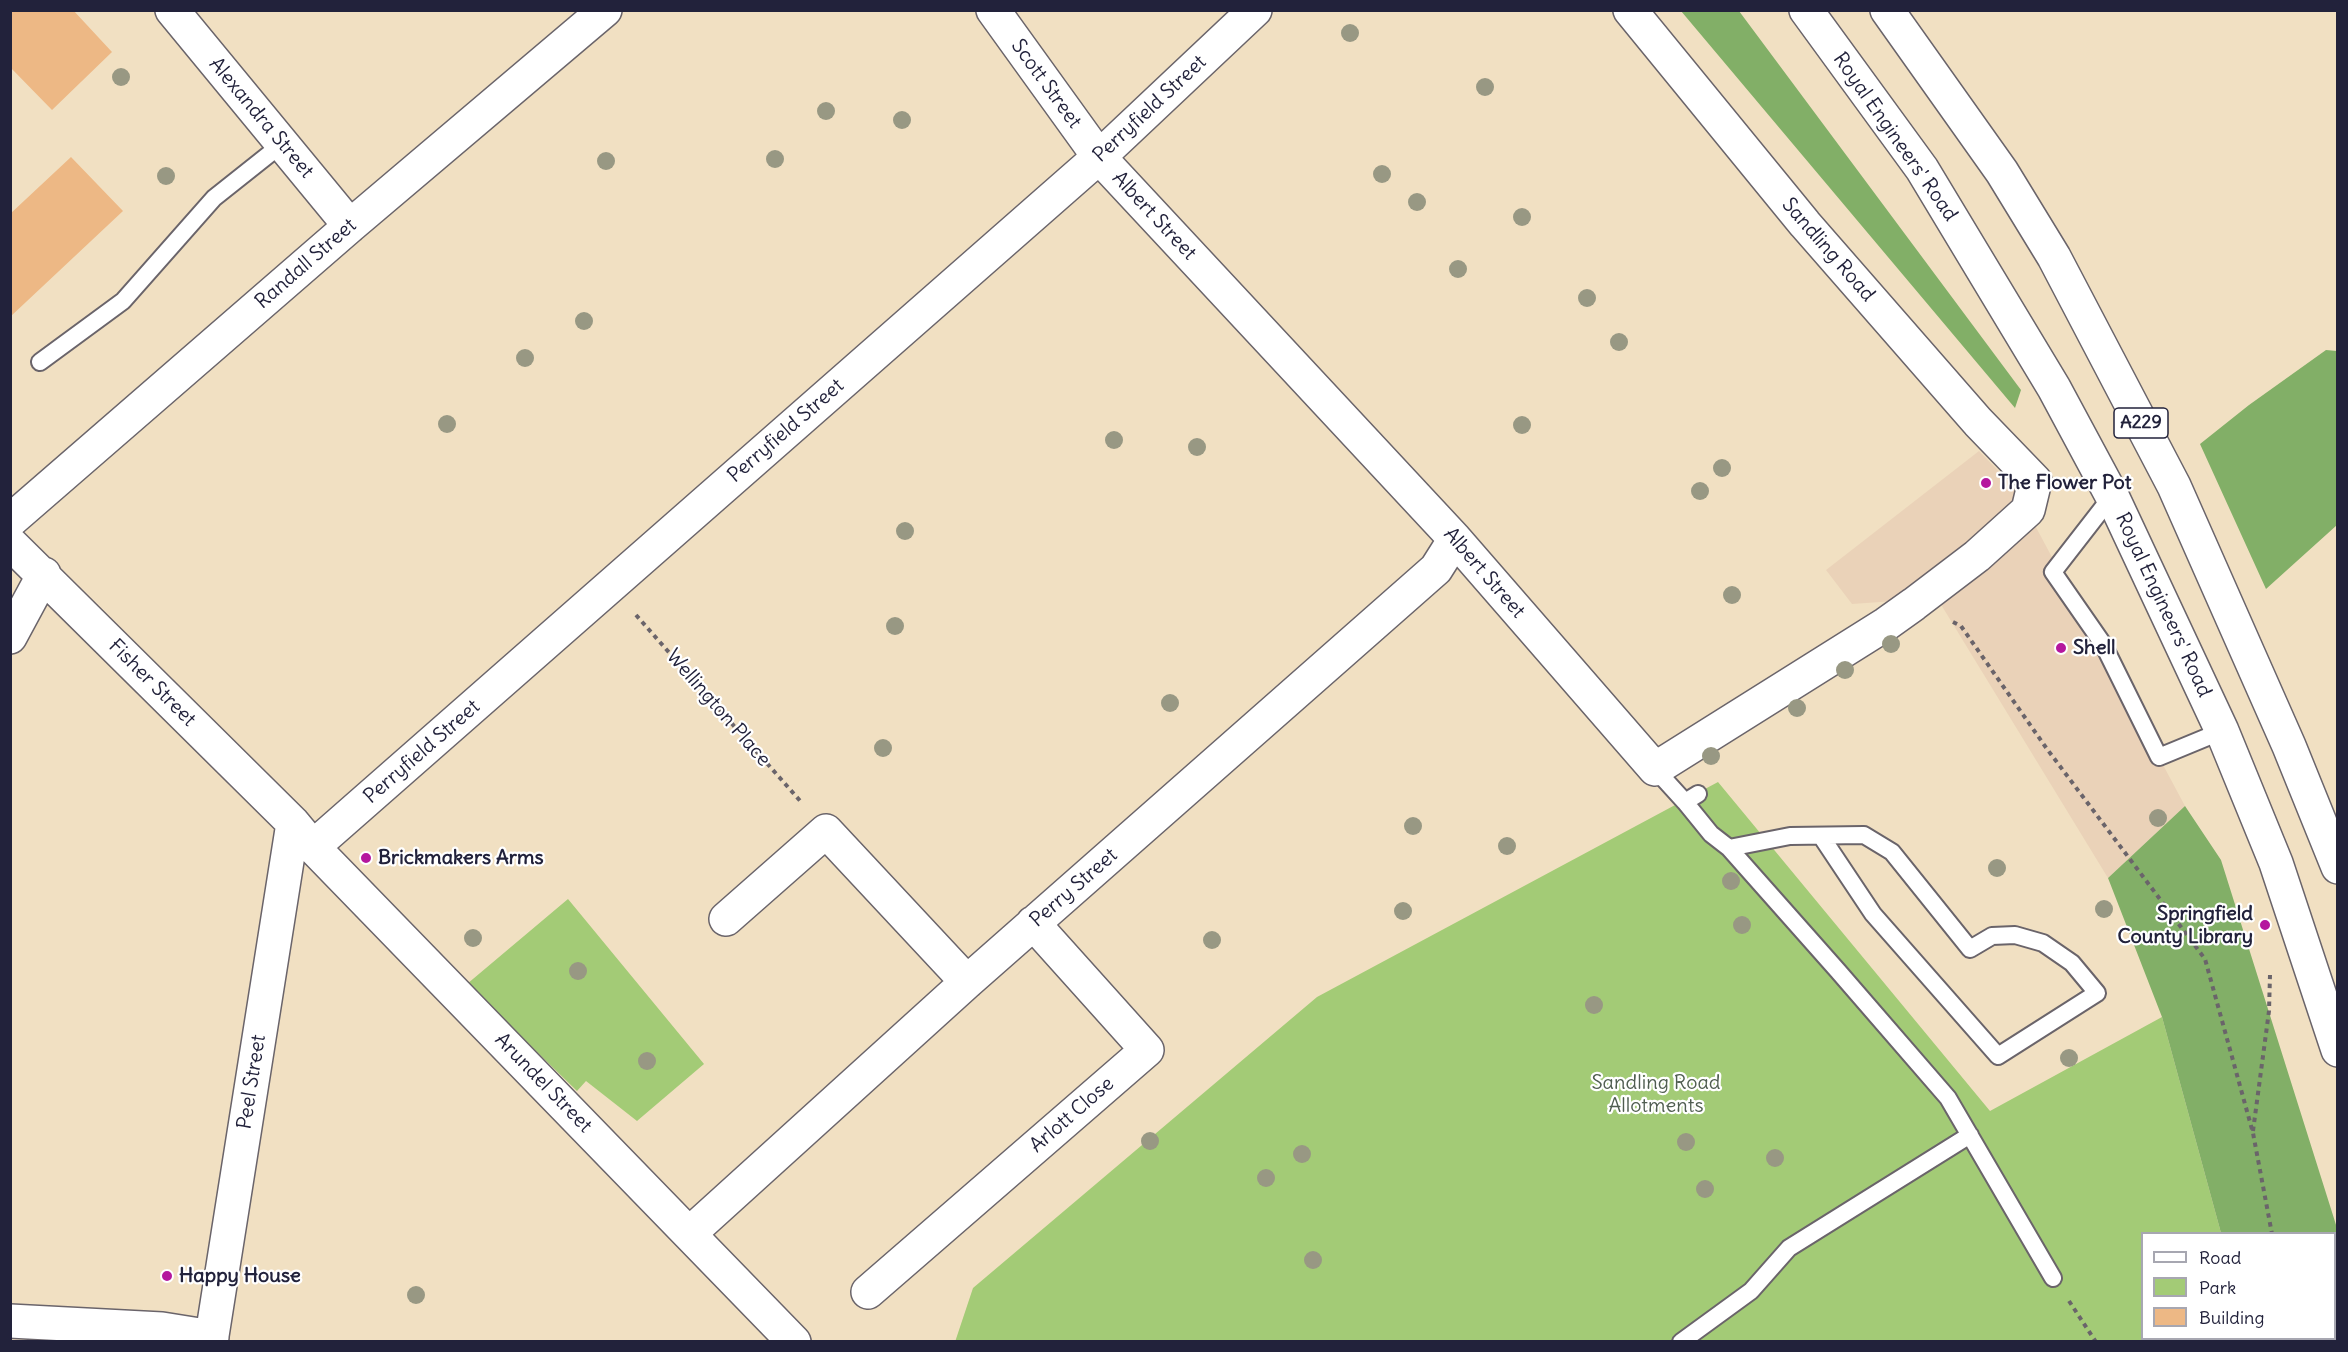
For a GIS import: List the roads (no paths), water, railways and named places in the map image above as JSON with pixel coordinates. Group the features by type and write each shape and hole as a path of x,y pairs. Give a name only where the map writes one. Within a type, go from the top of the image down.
{"main road":[{"name":"Alexandra Street","path":"172,10 350,226"},
{"name":"Randall Street","path":"10,521 350,226 604,10"},
{"name":"Scott Street","path":"993,10 1099,157"},
{"name":"Perryfield Street","path":"303,835 611,586 1099,157 1255,10"},
{"name":"Sandling Road","path":"1630,10 1812,233 1978,422 2035,481 2028,510 1977,556 1914,604 1886,624 1655,769"},
{"name":"Royal Engineers' Road","path":"1806,10 1922,169 2054,388 2112,496 2222,731 2276,863 2337,1050"},
{"name":"A229","path":"1887,10 2002,172 2070,287 2174,486 2289,746 2337,867"},
{"name":"Albert Street","path":"1099,157 1455,539 1655,769"},
{"name":"Perry Street","path":"688,1234 967,982 1437,569 1455,539"},
{"name":"Fisher Street","path":"10,543 44,574 303,835"},
{"path":"10,637 44,574"},
{"path":"726,920 826,831 967,982"},
{"name":"Arundel Street","path":"303,835 794,1341"},
{"name":"Peel Street","path":"211,1339 303,835"},
{"name":"Arlott Close","path":"868,1292 1148,1050 1034,923"},
{"path":"10,1321 162,1329 211,1339"}],"lane":[{"path":"40,362 123,301 214,198 282,144"},
{"path":"2112,496 2054,572 2103,644 2159,757 2222,731"},
{"path":"1655,769 1691,798 1711,834 1729,848 1948,1098 2053,1278"},
{"path":"1729,848 1790,836 1863,835 1892,852 1970,949 1992,936 2015,935 2043,943 2072,963 2097,993 1998,1056 1873,914 1821,836"},
{"path":"1681,1341 1751,1292 1789,1248 1970,1135"}],"place":[{"name":"The Flower Pot","path":"1986,483"},
{"name":"Shell","path":"2061,648"},
{"name":"Brickmakers Arms","path":"366,858"},
{"name":"Springfield County Library","path":"2265,925"},
{"name":"Happy House","path":"167,1276"}],"park label":[{"name":"Sandling Road Allotments","path":"1656,1094"}]}
